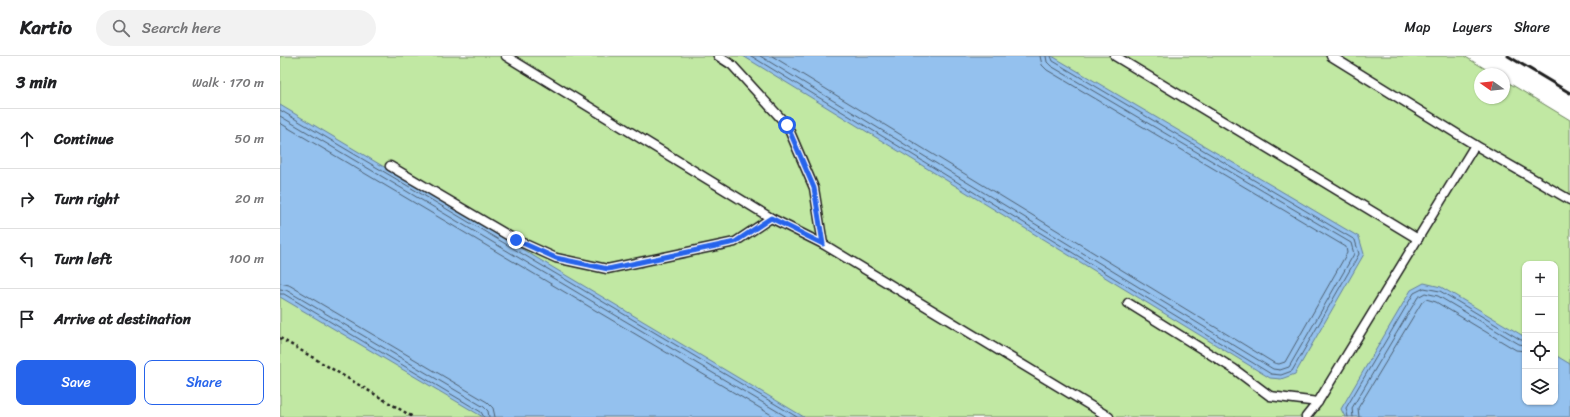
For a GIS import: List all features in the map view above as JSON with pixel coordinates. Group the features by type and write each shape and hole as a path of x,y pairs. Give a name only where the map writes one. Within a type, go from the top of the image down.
{"lane":[{"path":"506,56 771,218 823,244 1109,417"},
{"path":"718,56 732,65 787,125 814,188 823,244"},
{"path":"1115,56 1418,239"},
{"path":"1331,56 1475,145 1570,200"},
{"path":"1306,417 1318,402 1475,145"},
{"path":"390,166 516,240 556,258 608,269 735,242 771,218"},
{"path":"1128,303 1234,368 1270,396 1318,402"}],"path":[{"path":"280,338 413,417"}],"green space":[{"path":"280,56 1464,56 1484,68 1474,68 1474,104 1510,104 1510,84 1570,120 1570,417 280,417"}],"water":[{"path":"743,56 1052,56 1359,237 1364,254 1295,374 1281,379 1270,378"},
{"path":"280,105 804,417 483,417 280,297"},
{"path":"1424,283 1441,287 1522,335 1522,405 1558,405 1558,357 1570,364 1570,417 1345,417 1341,409 1411,290"}],"railway":[{"path":"1508,56 1570,93"}],"route":[{"path":"516,240 556,258 608,269 735,242 771,218 823,244 814,188 787,125"}]}
